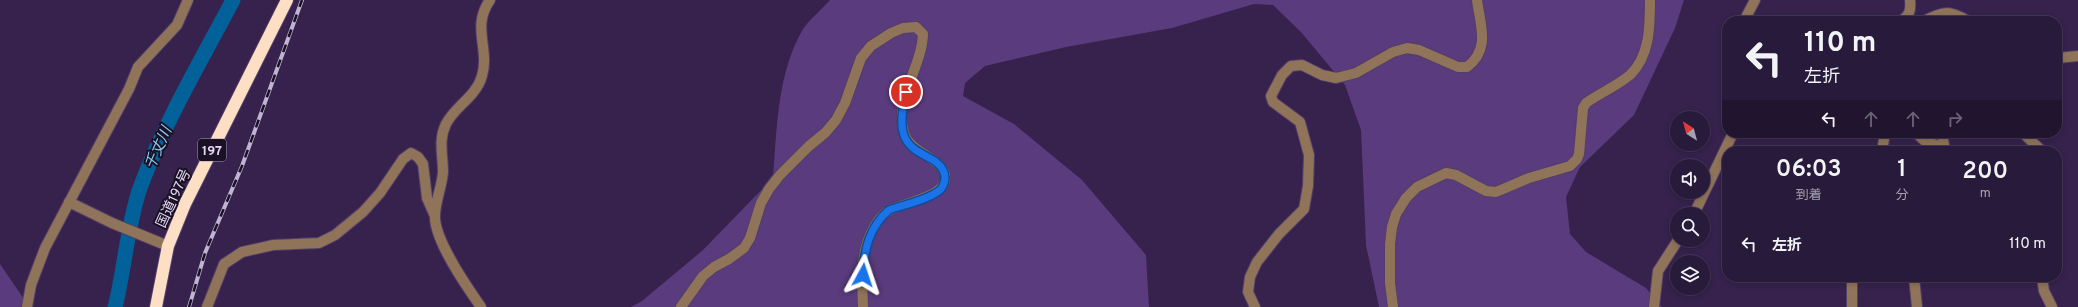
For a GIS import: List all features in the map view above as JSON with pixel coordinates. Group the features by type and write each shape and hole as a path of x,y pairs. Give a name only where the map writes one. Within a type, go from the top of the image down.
{"highway":[{"name":"国道197号","path":"156,307 168,246 184,204 287,0"}],"street":[{"path":"27,307 31,285 45,248 70,202 138,67 177,25 188,0"},
{"path":"435,216 443,172 441,143 443,132 446,123 471,95 481,78 484,58 481,22 490,0"},
{"path":"1255,307 1248,292 1250,276 1257,262 1279,234 1304,209 1308,186 1309,155 1300,122 1273,102 1271,96 1282,75 1291,66 1302,65 1322,75 1336,78 1356,73 1393,52 1407,48 1419,50 1458,66 1467,67 1478,56 1482,42 1477,0"},
{"path":"1393,307 1390,283 1390,244 1396,214 1406,198 1417,187 1446,173 1456,175 1486,191 1496,192 1529,178 1570,166 1577,159 1579,154 1583,108 1586,103 1629,76 1646,49 1650,0"},
{"path":"1747,16 1755,0"},
{"path":"1908,16 1911,10 1910,0"},
{"path":"1933,16 1939,13 1954,13 1959,16"},
{"path":"682,307 704,276 714,267 729,259 744,248 750,238 761,202 769,189 799,156 825,133 836,120 845,103 861,58 871,46 891,33 903,28 916,27 923,34 922,48 914,66 906,92 902,128 908,142 919,153 936,162 941,167 945,174 944,182 941,189 930,195 889,210 874,226 868,239 863,261 863,307"},
{"path":"2062,58 2078,56"},
{"path":"1922,138 1937,146"},
{"path":"2028,138 2037,146"},
{"path":"207,307 215,282 224,264 242,252 273,245 319,243 335,235 363,212 380,193 403,158 411,153 418,157 423,164 427,198 435,216 439,237 467,288 481,307"},
{"path":"1697,207 1722,156"},
{"path":"70,202 112,223 168,246"},
{"path":"1654,307 1658,271 1673,247"},
{"path":"1852,282 1852,307"},
{"path":"1914,282 1917,307"},
{"path":"2043,282 2044,291 2052,307"}],"shaded area":[{"path":"830,0 1684,0 1675,28 1634,115 1580,167 1566,197 1570,234 1586,252 1646,288 1662,307 1379,307 1366,245 1361,130 1345,85 1301,32 1273,5 1254,4 1172,28 1066,47 985,66 965,83 963,96 1014,124 1082,180 1146,255 1149,307 631,307 642,301 703,250 773,178 777,121 783,83 788,64 794,46 803,29"},
{"path":"0,264 28,305 27,307 0,307"}],"waterway":[{"name":"千丈川","path":"115,307 132,217 140,188 160,140 233,0"}],"railway":[{"path":"189,307 205,253 242,166 302,0"}],"route":[{"path":"863,275 863,261 868,239 874,226 884,214 889,210 930,195 941,189 944,182 945,174 941,167 936,162 919,153 908,142 904,135 902,128 906,92"}]}
